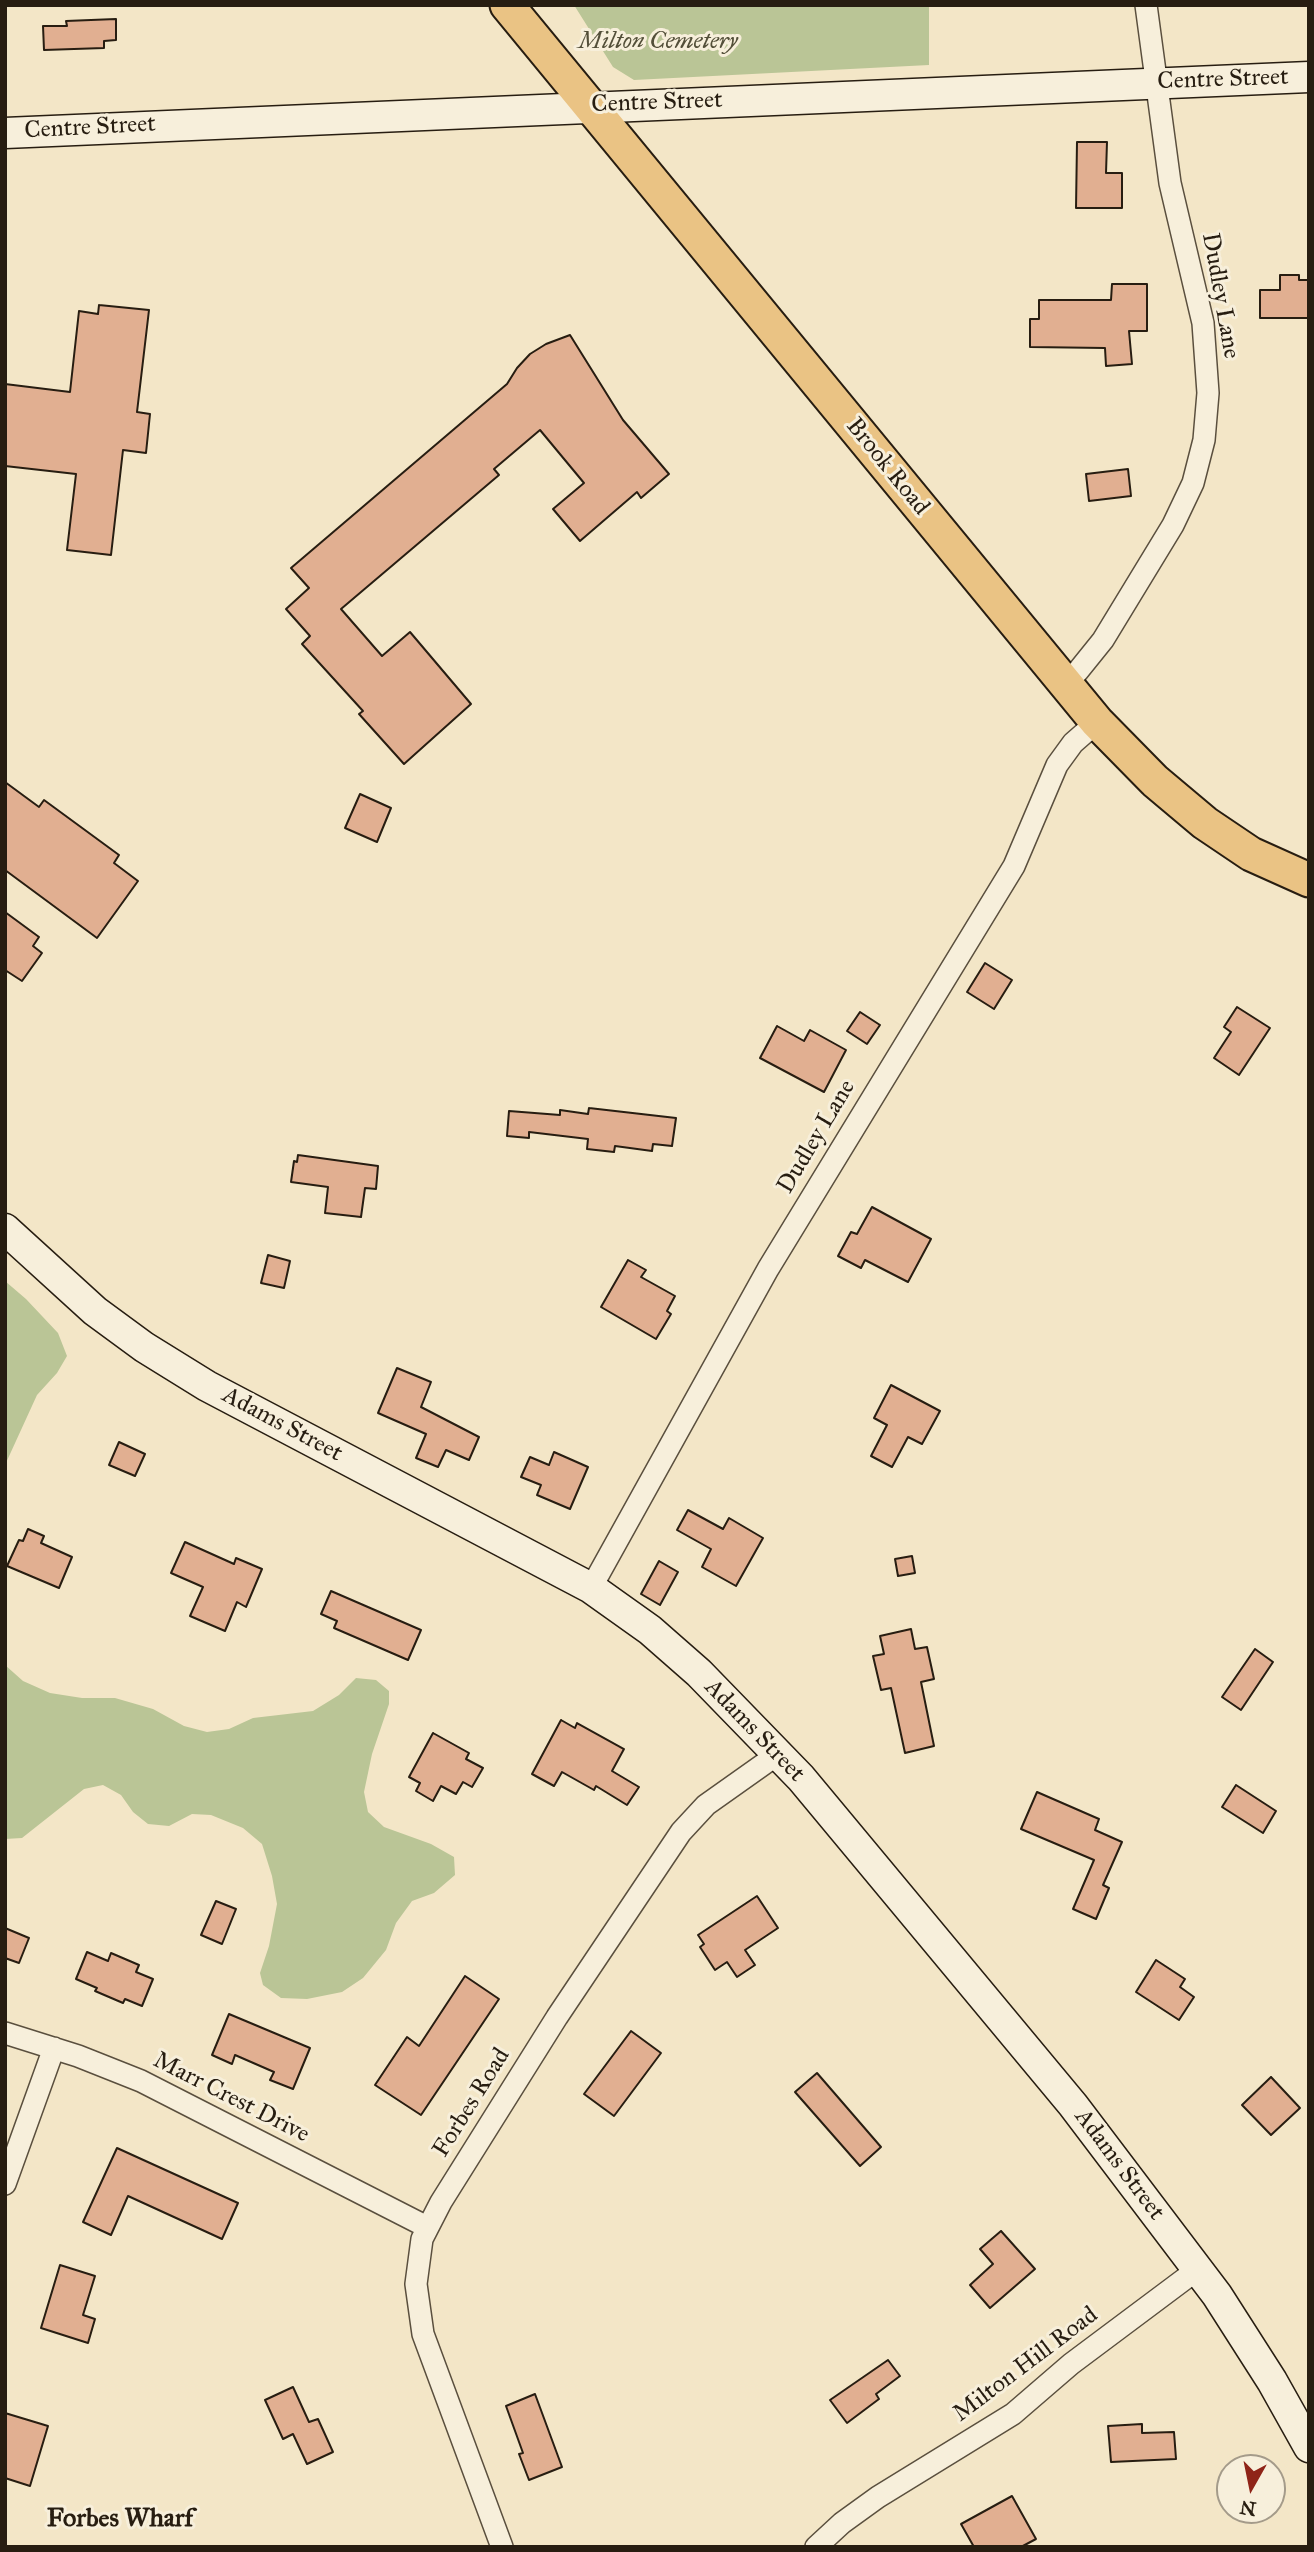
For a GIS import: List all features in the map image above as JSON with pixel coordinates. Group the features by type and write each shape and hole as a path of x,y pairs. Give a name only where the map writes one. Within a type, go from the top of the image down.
{"main road":[{"name":"Brook Road","path":"507,5 1097,722 1156,781 1216,831 1251,854 1309,880"},
{"name":"Centre Street","path":"5,133 1309,76"},
{"name":"Adams Street","path":"5,1229 95,1311 144,1347 207,1386 591,1588 674,1650 726,1699 778,1754 879,1870 1037,2061 1198,2269 1266,2371 1309,2447"}],"street":[{"name":"Dudley Lane","path":"1064,684 1084,665 1103,640 1173,525 1193,483 1204,440 1208,393 1206,348 1199,300 1170,183 1146,5"},
{"name":"Dudley Lane","path":"591,1588 768,1269 1014,866 1057,765 1073,743 1097,722"},
{"name":"Forbes Road","path":"502,2547 423,2334 416,2284 419,2253 427,2227 557,2017 681,1832 706,1805 778,1754"},
{"name":"Marr Crest Drive","path":"5,2033 54,2048 141,2081 427,2227"},
{"path":"5,2184 54,2048"},
{"name":"Milton Hill Road","path":"816,2547 877,2497 1013,2414 1071,2364 1198,2269"}],"green space":[{"name":"Milton Cemetery","path":"574,5 929,5 929,65 634,80 613,67"},
{"path":"5,1281 58,1333 67,1356 57,1373 37,1395 5,1465"},
{"path":"5,1665 23,1681 50,1693 82,1698 115,1698 153,1709 184,1726 207,1732 229,1729 253,1718 313,1711 339,1695 356,1678 376,1680 389,1691 389,1704 372,1754 364,1792 368,1812 384,1827 431,1844 454,1857 455,1875 434,1893 412,1901 396,1923 386,1950 363,1978 342,1992 307,1999 281,1998 263,1985 260,1973 269,1946 277,1904 272,1876 262,1844 243,1828 211,1815 192,1814 169,1826 148,1824 133,1812 121,1795 103,1785 84,1789 22,1838 5,1839"}],"building":[{"path":"116,19 116,40 104,41 104,48 44,50 43,26 67,26 66,21"},
{"path":"1077,142 1107,142 1106,173 1122,173 1122,208 1076,208"},
{"path":"1280,275 1299,275 1299,280 1309,280 1309,318 1260,318 1260,290 1280,290"},
{"path":"1112,284 1147,284 1147,331 1129,331 1132,364 1106,366 1105,348 1030,347 1030,319 1039,319 1039,300 1111,300"},
{"path":"99,305 149,310 137,412 150,414 146,453 123,450 111,555 67,550 76,474 5,466 5,384 70,392 79,311 98,314"},
{"path":"570,335 623,420 669,474 641,498 637,492 580,541 553,509 584,483 540,430 494,469 499,475 341,609 382,656 410,632 471,704 404,764 359,714 363,711 302,644 310,636 286,609 309,588 291,568 507,384 530,354 546,344"},
{"path":"1128,469 1131,496 1089,501 1086,474"},
{"path":"5,782 39,807 44,800 119,855 114,863 138,881 97,938 5,870"},
{"path":"360,794 391,808 377,842 345,828"},
{"path":"5,912 39,937 33,946 42,953 22,981 5,970"},
{"path":"985,963 1012,980 994,1009 967,992"},
{"path":"1237,1007 1270,1028 1239,1075 1214,1058 1231,1032 1224,1027"},
{"path":"860,1012 880,1025 867,1044 847,1031"},
{"path":"777,1026 804,1041 810,1030 846,1050 824,1092 760,1058"},
{"path":"589,1108 676,1118 672,1146 653,1144 652,1151 615,1146 614,1152 587,1149 588,1139 529,1132 529,1138 507,1136 509,1111 560,1115 560,1110 588,1114"},
{"path":"298,1155 378,1166 376,1189 365,1188 361,1217 325,1213 328,1187 291,1182 294,1161 297,1162"},
{"path":"872,1207 931,1239 908,1282 865,1260 861,1268 838,1256 851,1232 857,1234"},
{"path":"268,1255 290,1261 284,1288 261,1283"},
{"path":"628,1260 646,1270 641,1277 675,1296 667,1311 671,1314 656,1339 601,1307"},
{"path":"397,1368 431,1382 421,1407 479,1437 469,1460 446,1450 438,1467 416,1458 426,1434 378,1413"},
{"path":"891,1385 940,1411 922,1444 908,1437 892,1467 871,1456 887,1425 874,1418"},
{"path":"119,1442 145,1454 135,1476 109,1465"},
{"path":"554,1452 588,1467 570,1509 537,1495 541,1485 521,1477 530,1457 549,1465"},
{"path":"688,1510 723,1529 729,1518 763,1538 736,1586 702,1567 711,1549 677,1530"},
{"path":"28,1529 44,1536 41,1543 72,1557 59,1588 7,1566 19,1540 23,1541"},
{"path":"185,1542 234,1564 236,1558 262,1569 246,1607 237,1602 225,1631 190,1616 203,1587 171,1573"},
{"path":"912,1556 915,1573 898,1576 895,1559"},
{"path":"659,1561 678,1572 660,1605 641,1594"},
{"path":"331,1591 421,1630 408,1660 334,1628 337,1621 321,1614"},
{"path":"911,1629 915,1649 927,1647 934,1679 921,1682 934,1746 905,1753 891,1688 881,1690 873,1656 884,1654 880,1636"},
{"path":"1255,1649 1273,1662 1241,1710 1222,1697"},
{"path":"561,1720 575,1728 577,1723 624,1749 612,1771 639,1787 627,1805 596,1786 594,1790 562,1772 554,1786 532,1774"},
{"path":"433,1733 469,1753 466,1759 483,1768 472,1787 463,1782 456,1794 441,1786 433,1801 416,1791 420,1783 409,1777"},
{"path":"1236,1785 1276,1811 1263,1833 1222,1807"},
{"path":"1037,1792 1099,1819 1095,1830 1122,1842 1103,1885 1109,1888 1096,1919 1073,1909 1094,1860 1021,1829"},
{"path":"757,1896 778,1928 745,1950 755,1965 737,1977 727,1962 715,1970 700,1947 704,1944 698,1935"},
{"path":"216,1901 236,1909 222,1944 201,1935"},
{"path":"5,1928 29,1938 19,1963 5,1958"},
{"path":"87,1952 108,1961 111,1953 139,1965 136,1972 153,1979 142,2006 125,1999 123,2003 76,1979"},
{"path":"1156,1960 1185,1979 1180,1987 1194,1997 1179,2020 1136,1992"},
{"path":"465,1976 499,1999 421,2115 375,2085 407,2037 419,2046"},
{"path":"229,2014 310,2048 293,2089 270,2080 274,2072 235,2055 232,2064 212,2055"},
{"path":"631,2031 661,2053 614,2116 584,2094"},
{"path":"817,2073 881,2147 860,2166 795,2092"},
{"path":"1271,2077 1300,2108 1271,2135 1242,2105"},
{"path":"117,2148 238,2203 222,2239 128,2196 111,2235 83,2222"},
{"path":"1001,2231 1035,2269 990,2308 970,2285 993,2264 980,2249"},
{"path":"60,2265 95,2276 83,2315 95,2319 88,2343 41,2328"},
{"path":"888,2360 900,2376 876,2394 879,2399 847,2423 830,2400"},
{"path":"293,2387 309,2422 318,2419 333,2452 307,2464 293,2434 283,2439 265,2400"},
{"path":"535,2394 562,2467 529,2480 519,2454 523,2453 506,2406"},
{"path":"5,2413 48,2426 30,2486 5,2478"},
{"path":"1142,2424 1142,2433 1174,2432 1176,2459 1111,2462 1108,2426"},
{"path":"1012,2496 1036,2539 1021,2547 974,2547 961,2524"}],"district":[{"name":"Forbes Wharf","path":"120,2520"}]}
